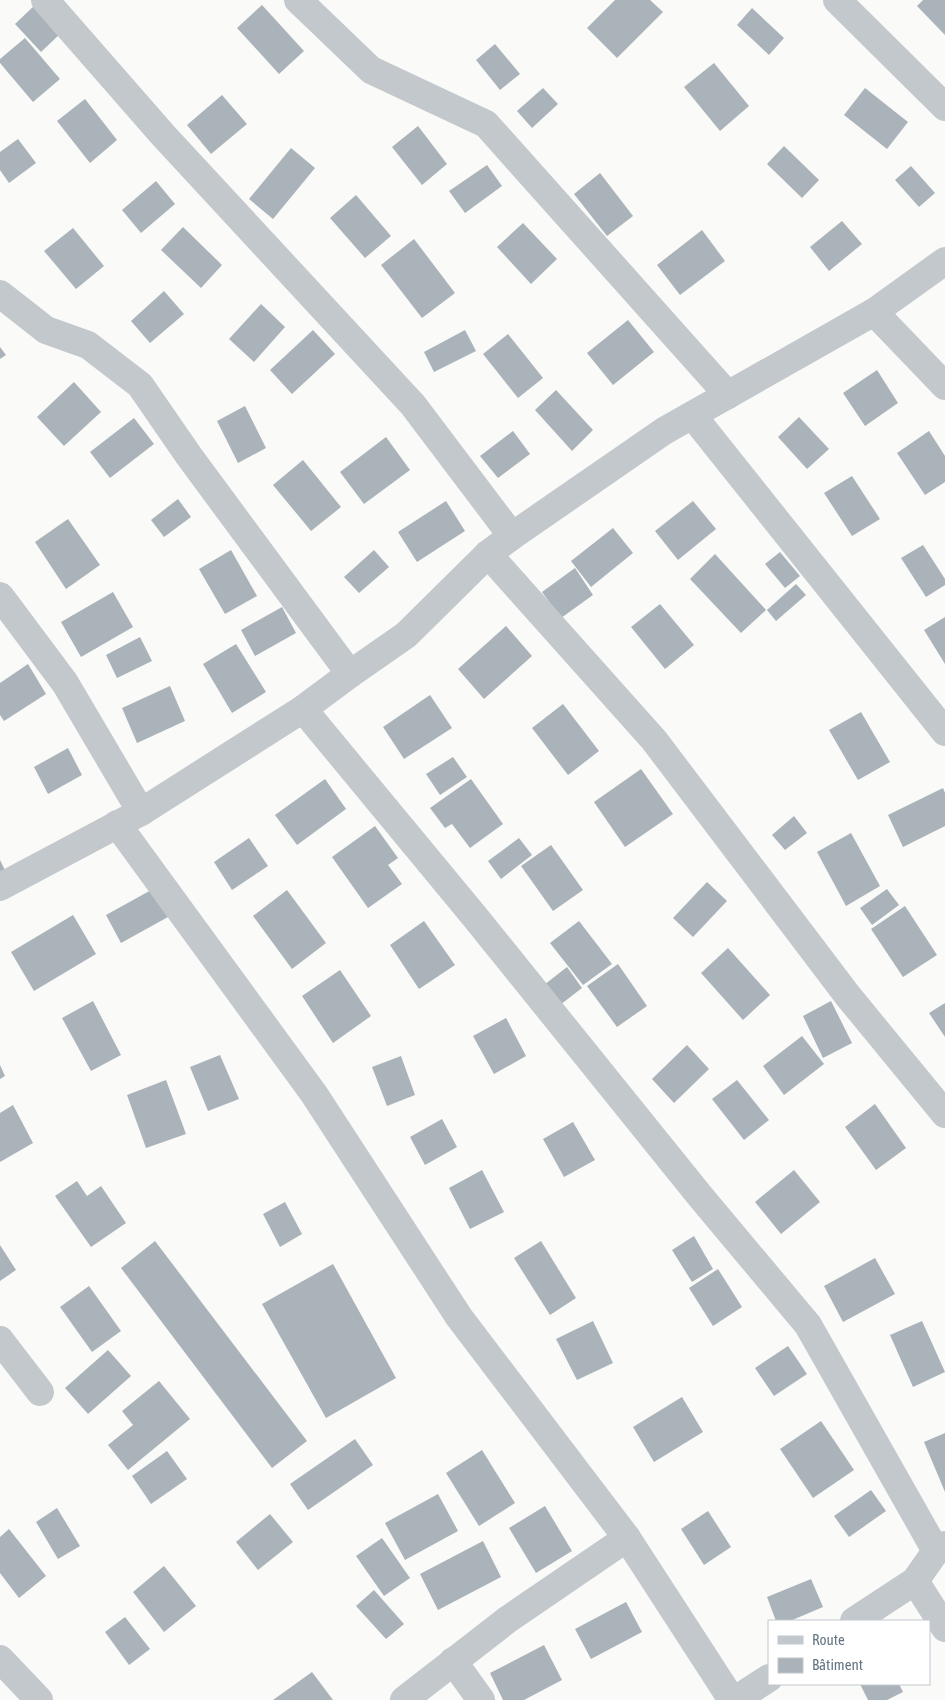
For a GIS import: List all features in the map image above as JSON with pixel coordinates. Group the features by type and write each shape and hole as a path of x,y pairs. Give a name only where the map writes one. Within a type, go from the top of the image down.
{"street":[{"path":"45,0 163,135 414,405 512,536"},
{"path":"298,0 371,70 486,124 728,395"},
{"path":"837,0 945,107"},
{"path":"0,887 141,812 303,709 406,635 488,554 512,536 664,431 874,312 945,261"},
{"path":"0,294 46,330 88,345 140,385 189,456 350,674"},
{"path":"874,312 945,386"},
{"path":"693,416 945,732"},
{"path":"488,554 654,740 848,996 945,1114"},
{"path":"0,596 65,683 141,812"},
{"path":"303,709 475,917 700,1196 808,1325 941,1548 915,1581 856,1620"},
{"path":"117,824 314,1094 459,1317 628,1538 734,1700 768,1679"},
{"path":"1,1343 40,1392"},
{"path":"404,1700 507,1620 628,1538"},
{"path":"915,1581 945,1628"},
{"path":"0,1660 39,1700"},
{"path":"453,1661 481,1700"}],"building":[{"path":"615,0 650,0 663,12 617,58 587,28"},
{"path":"923,0 945,0 945,35 917,6"},
{"path":"36,4 62,32 41,52 15,24"},
{"path":"262,5 304,51 279,74 237,28"},
{"path":"752,8 784,38 769,55 737,25"},
{"path":"25,38 60,79 33,102 0,63 0,59"},
{"path":"495,44 520,74 500,90 476,60"},
{"path":"714,63 749,106 720,131 684,87"},
{"path":"543,88 558,104 532,128 517,111"},
{"path":"865,88 908,122 887,149 844,115"},
{"path":"222,95 247,124 211,154 187,125"},
{"path":"85,99 117,140 90,163 57,121"},
{"path":"418,126 447,164 422,185 392,147"},
{"path":"18,139 36,163 9,183 0,170 0,152"},
{"path":"784,146 819,180 802,198 767,164"},
{"path":"291,148 315,168 273,219 249,199"},
{"path":"487,165 502,186 465,213 449,191"},
{"path":"911,166 935,193 919,207 895,180"},
{"path":"600,173 633,216 607,236 574,194"},
{"path":"156,181 175,204 141,233 122,210"},
{"path":"356,195 391,236 365,258 330,218"},
{"path":"842,221 862,244 829,271 810,247"},
{"path":"523,223 557,259 531,284 497,247"},
{"path":"183,227 222,265 201,288 161,250"},
{"path":"73,228 104,266 76,289 44,251"},
{"path":"702,230 725,261 680,295 657,265"},
{"path":"414,239 455,293 422,318 381,265"},
{"path":"164,291 184,314 150,343 131,321"},
{"path":"261,304 285,327 254,362 229,339"},
{"path":"628,320 654,352 613,385 587,353"},
{"path":"313,330 335,354 292,394 270,370"},
{"path":"465,330 476,351 434,372 424,352"},
{"path":"508,334 543,378 518,398 483,354"},
{"path":"0,347 6,355 0,359"},
{"path":"877,370 898,403 865,426 843,393"},
{"path":"74,382 101,412 64,446 37,417"},
{"path":"556,390 593,430 572,451 535,410"},
{"path":"245,406 266,448 238,463 217,421"},
{"path":"799,417 829,449 807,469 778,437"},
{"path":"134,418 154,444 110,478 90,452"},
{"path":"513,431 530,454 498,478 480,456"},
{"path":"929,431 945,456 945,482 925,495 897,453"},
{"path":"386,437 410,470 364,504 340,472"},
{"path":"303,460 341,507 311,531 273,485"},
{"path":"852,476 880,519 852,536 824,493"},
{"path":"178,499 191,517 164,537 151,520"},
{"path":"446,501 465,531 417,562 398,532"},
{"path":"693,501 716,529 678,560 655,531"},
{"path":"68,519 100,565 66,589 35,542"},
{"path":"613,528 633,553 591,587 571,561"},
{"path":"923,545 945,579 945,585 926,597 901,558"},
{"path":"231,550 257,596 225,614 199,569"},
{"path":"374,550 389,567 359,593 344,577"},
{"path":"780,552 800,576 785,588 765,564"},
{"path":"715,554 766,610 741,633 690,579"},
{"path":"575,568 593,595 561,618 542,592"},
{"path":"796,584 806,595 776,621 767,610"},
{"path":"113,592 133,627 81,657 61,622"},
{"path":"660,604 694,645 665,669 631,627"},
{"path":"282,607 296,633 255,656 241,630"},
{"path":"945,617 945,664 924,630"},
{"path":"506,626 532,656 484,699 458,669"},
{"path":"140,637 152,661 117,678 106,655"},
{"path":"236,644 266,692 232,713 203,664"},
{"path":"28,664 46,694 4,721 0,715 0,683"},
{"path":"170,686 185,721 137,743 122,708"},
{"path":"430,695 452,728 404,759 383,727"},
{"path":"563,704 599,751 568,775 532,728"},
{"path":"861,712 890,762 858,780 829,730"},
{"path":"68,748 82,775 48,794 34,767"},
{"path":"453,757 467,777 440,795 426,774"},
{"path":"641,769 673,814 625,847 594,802"},
{"path":"325,779 346,809 297,845 275,815"},
{"path":"471,779 503,824 470,848 452,824 445,828 430,808"},
{"path":"943,788 945,793 945,826 903,847 888,815"},
{"path":"794,816 807,833 785,850 772,835"},
{"path":"375,826 398,858 388,865 402,884 368,908 332,857"},
{"path":"851,833 880,886 846,906 817,852"},
{"path":"249,838 268,866 232,890 214,862"},
{"path":"519,838 532,855 501,879 488,861"},
{"path":"551,845 583,890 553,911 521,866"},
{"path":"0,860 6,872 0,875"},
{"path":"707,882 727,901 693,937 673,918"},
{"path":"153,889 168,917 121,943 106,915"},
{"path":"887,889 899,905 872,925 860,908"},
{"path":"287,890 326,943 292,969 253,916"},
{"path":"905,906 937,955 903,977 871,929"},
{"path":"73,915 96,954 34,991 11,952"},
{"path":"424,921 455,965 419,989 390,945"},
{"path":"579,921 612,964 583,985 550,943"},
{"path":"728,948 770,995 743,1020 701,973"},
{"path":"618,964 647,1006 617,1027 587,986"},
{"path":"567,967 582,988 560,1005 544,985"},
{"path":"340,970 371,1016 333,1043 302,996"},
{"path":"93,1001 121,1055 91,1071 62,1018"},
{"path":"831,1001 852,1043 823,1058 803,1016"},
{"path":"945,1003 945,1037 929,1013"},
{"path":"506,1018 526,1056 494,1074 473,1036"},
{"path":"802,1036 824,1064 784,1095 763,1066"},
{"path":"687,1045 709,1069 674,1103 652,1079"},
{"path":"220,1055 239,1099 208,1111 190,1067"},
{"path":"401,1056 415,1095 387,1106 372,1067"},
{"path":"0,1065 5,1076 0,1079"},
{"path":"166,1080 186,1134 146,1148 127,1095"},
{"path":"737,1080 769,1120 744,1140 712,1099"},
{"path":"875,1104 906,1148 876,1170 845,1127"},
{"path":"13,1105 33,1143 0,1162 0,1113"},
{"path":"442,1119 457,1147 425,1165 410,1137"},
{"path":"573,1122 595,1160 564,1177 543,1139"},
{"path":"482,1170 504,1212 470,1229 449,1188"},
{"path":"794,1170 820,1202 781,1234 755,1202"},
{"path":"77,1181 87,1196 101,1186 126,1223 91,1247 55,1196"},
{"path":"285,1202 302,1234 280,1247 263,1214"},
{"path":"694,1236 713,1269 692,1282 672,1250"},
{"path":"155,1241 307,1441 272,1468 121,1268"},
{"path":"541,1241 576,1298 550,1315 514,1258"},
{"path":"0,1245 16,1270 0,1281"},
{"path":"875,1258 895,1294 843,1322 824,1286"},
{"path":"333,1264 396,1378 326,1418 262,1304"},
{"path":"718,1269 742,1307 713,1326 689,1288"},
{"path":"89,1286 121,1331 92,1352 60,1307"},
{"path":"593,1321 613,1363 577,1380 556,1339"},
{"path":"922,1321 945,1372 913,1387 890,1335"},
{"path":"788,1346 807,1374 774,1396 755,1368"},
{"path":"108,1350 131,1376 88,1414 65,1388"},
{"path":"159,1381 190,1419 128,1470 108,1445 133,1425 122,1411"},
{"path":"682,1397 703,1432 654,1462 633,1427"},
{"path":"821,1421 854,1470 813,1498 780,1449"},
{"path":"945,1433 945,1492 924,1442"},
{"path":"355,1439 373,1465 308,1510 290,1484"},
{"path":"482,1450 515,1503 479,1526 446,1473"},
{"path":"167,1451 187,1479 151,1504 132,1476"},
{"path":"871,1490 886,1511 849,1537 834,1516"},
{"path":"438,1494 458,1531 405,1560 385,1523"},
{"path":"545,1506 572,1551 536,1573 509,1528"},
{"path":"57,1508 80,1546 58,1559 36,1522"},
{"path":"708,1511 731,1547 704,1565 681,1529"},
{"path":"270,1514 293,1542 258,1570 236,1542"},
{"path":"9,1529 46,1576 19,1598 0,1573 0,1537"},
{"path":"382,1538 410,1578 384,1596 356,1556"},
{"path":"483,1541 501,1577 438,1610 420,1574"},
{"path":"164,1566 196,1606 164,1632 133,1592"},
{"path":"811,1579 823,1607 792,1620 776,1620 767,1597"},
{"path":"374,1590 404,1624 386,1639 356,1606"},
{"path":"626,1602 642,1632 591,1659 575,1629"},
{"path":"125,1617 150,1649 129,1665 105,1632"},
{"path":"544,1645 562,1680 524,1700 503,1700 490,1673"},
{"path":"312,1672 333,1700 273,1700"},
{"path":"860,1685 900,1685 903,1692 887,1700 868,1700"}]}
